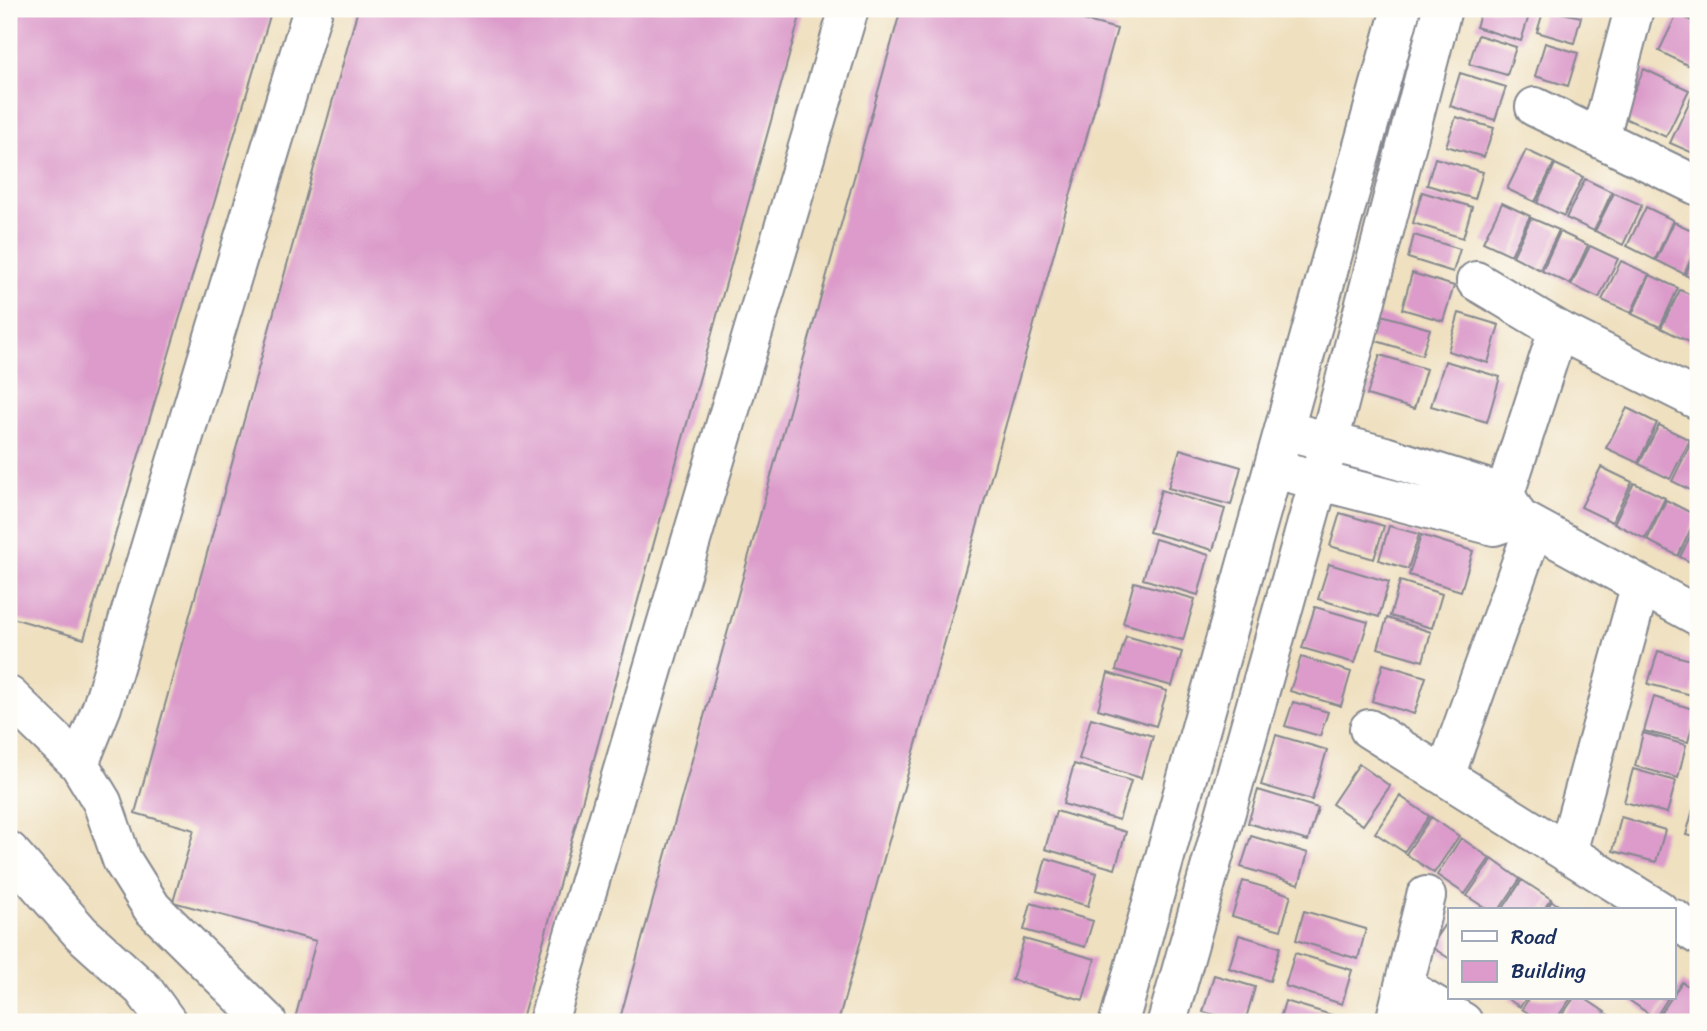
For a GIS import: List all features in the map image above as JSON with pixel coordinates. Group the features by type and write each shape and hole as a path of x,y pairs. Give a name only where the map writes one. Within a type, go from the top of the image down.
{"street":[{"path":"79,764 102,707 313,9"},
{"path":"548,1022 849,9"},
{"path":"1119,1022 1286,431 1401,9"},
{"path":"1167,1022 1319,480 1442,9"},
{"path":"1600,138 1634,9"},
{"path":"1535,107 1698,186"},
{"path":"1476,281 1558,330 1698,400"},
{"path":"1445,776 1558,330"},
{"path":"1286,431 1329,441 1513,516 1698,616"},
{"path":"1275,469 1319,480 1513,516"},
{"path":"1567,853 1640,587"},
{"path":"9,696 79,764 102,802 122,860 152,908 267,1022"},
{"path":"1369,729 1656,908"},
{"path":"9,851 81,933 143,989 167,1022"},
{"path":"1426,896 1400,1005 1463,1022"},
{"path":"1676,920 1698,935"}],"building":[{"path":"9,9 272,9 84,639 9,617"},
{"path":"358,9 802,9 521,1022 294,1022 316,941 173,902 194,830 135,813"},
{"path":"901,9 1042,9 1117,29 838,1022 619,1022"},
{"path":"1482,9 1531,9 1521,41 1476,27"},
{"path":"1544,9 1581,17 1574,43 1537,32"},
{"path":"1581,9 1600,9 1598,15"},
{"path":"1677,14 1698,24 1698,62 1695,69 1659,51"},
{"path":"1478,35 1516,47 1507,75 1469,64"},
{"path":"1545,43 1578,53 1568,86 1535,76"},
{"path":"1644,69 1689,90 1666,137 1622,117"},
{"path":"1460,73 1506,87 1495,120 1450,106"},
{"path":"1693,94 1698,96 1698,146 1695,154 1670,143"},
{"path":"1456,117 1494,128 1484,157 1446,146"},
{"path":"1526,150 1554,163 1535,202 1507,189"},
{"path":"1435,158 1483,172 1475,199 1427,185"},
{"path":"1555,164 1583,177 1564,216 1537,203"},
{"path":"1585,179 1612,192 1594,231 1566,218"},
{"path":"1422,192 1472,207 1463,238 1413,223"},
{"path":"1614,193 1642,205 1623,245 1595,231"},
{"path":"1502,203 1530,216 1511,255 1483,242"},
{"path":"1646,207 1673,220 1655,260 1627,246"},
{"path":"1531,218 1559,230 1540,270 1513,256"},
{"path":"1674,222 1698,233 1698,244 1684,274 1656,260"},
{"path":"1560,232 1588,245 1570,284 1542,271"},
{"path":"1414,235 1460,249 1453,272 1408,258"},
{"path":"1590,246 1618,259 1599,298 1571,285"},
{"path":"1698,248 1698,281 1685,275"},
{"path":"1621,261 1649,274 1631,313 1602,300"},
{"path":"1412,273 1454,286 1443,321 1402,309"},
{"path":"1650,275 1678,288 1660,327 1632,314"},
{"path":"1680,290 1698,298 1698,323 1689,342 1661,328"},
{"path":"1459,313 1499,325 1488,363 1448,351"},
{"path":"1378,314 1430,329 1422,355 1370,339"},
{"path":"1698,326 1698,346 1691,342"},
{"path":"1380,355 1426,369 1414,409 1367,395"},
{"path":"1445,361 1500,377 1487,422 1431,406"},
{"path":"1627,408 1657,423 1638,463 1606,448"},
{"path":"1659,425 1690,440 1670,479 1639,464"},
{"path":"1692,441 1698,444 1698,494 1672,481"},
{"path":"1180,449 1241,467 1231,505 1168,488"},
{"path":"1601,467 1632,482 1612,522 1581,507"},
{"path":"1634,483 1665,498 1645,539 1614,523"},
{"path":"1161,490 1225,509 1213,550 1149,532"},
{"path":"1666,500 1697,516 1678,556 1647,540"},
{"path":"1340,513 1384,526 1374,559 1330,546"},
{"path":"1698,520 1698,566 1680,557"},
{"path":"1389,526 1419,534 1408,569 1379,560"},
{"path":"1421,535 1473,551 1461,591 1409,575"},
{"path":"1155,539 1209,555 1198,595 1143,579"},
{"path":"1329,564 1389,582 1379,617 1318,599"},
{"path":"1400,581 1442,594 1432,628 1390,616"},
{"path":"1134,582 1195,599 1183,640 1123,623"},
{"path":"1315,607 1368,622 1355,663 1302,648"},
{"path":"1387,618 1431,632 1423,661 1378,648"},
{"path":"1126,636 1182,652 1172,686 1116,670"},
{"path":"1658,651 1698,662 1692,695 1648,684"},
{"path":"1301,657 1351,672 1341,706 1290,691"},
{"path":"1383,664 1426,677 1414,714 1372,701"},
{"path":"1108,673 1167,691 1156,726 1098,709"},
{"path":"1654,697 1696,710 1688,742 1644,731"},
{"path":"1293,702 1328,712 1320,736 1285,726"},
{"path":"1091,718 1153,736 1141,778 1079,759"},
{"path":"1643,733 1686,745 1678,778 1635,766"},
{"path":"1276,735 1327,750 1312,800 1261,785"},
{"path":"1074,764 1131,781 1119,820 1063,804"},
{"path":"1359,764 1390,786 1363,825 1332,804"},
{"path":"1633,769 1676,781 1667,813 1624,802"},
{"path":"1258,790 1318,808 1308,841 1248,823"},
{"path":"1400,796 1429,816 1404,852 1375,833"},
{"path":"1695,802 1698,803 1698,838 1686,835"},
{"path":"1056,811 1126,832 1115,869 1045,849"},
{"path":"1431,817 1459,836 1434,873 1406,854"},
{"path":"1621,817 1665,830 1656,862 1613,851"},
{"path":"1251,836 1308,853 1299,884 1241,867"},
{"path":"1461,838 1490,858 1465,894 1437,875"},
{"path":"1046,858 1097,873 1088,906 1037,891"},
{"path":"1492,859 1520,879 1500,908 1485,908 1467,896"},
{"path":"1522,880 1551,899 1544,908 1503,908"},
{"path":"1243,881 1291,895 1281,930 1232,916"},
{"path":"1552,901 1563,908 1547,908"},
{"path":"1031,903 1093,921 1085,947 1024,930"},
{"path":"1304,911 1366,929 1358,959 1296,940"},
{"path":"1448,920 1448,958 1430,946"},
{"path":"1239,935 1280,947 1270,981 1229,968"},
{"path":"1024,939 1095,959 1083,1000 1012,980"},
{"path":"1295,953 1352,970 1342,1004 1285,986"},
{"path":"1214,975 1255,987 1245,1022 1203,1012"},
{"path":"1682,982 1698,993 1696,1022 1662,1022 1657,1019 1670,1000 1676,1000 1676,991"},
{"path":"1509,1000 1525,1000 1520,1007"},
{"path":"1528,1000 1570,1000 1554,1022 1542,1022 1522,1009"},
{"path":"1573,1000 1587,1000 1605,1012 1599,1022 1557,1022"},
{"path":"1629,1000 1667,1000 1655,1018"},
{"path":"1285,1001 1345,1019 1344,1022 1279,1022"},
{"path":"1607,1014 1619,1022 1602,1022"},
{"path":"111,1016 126,1022 109,1022"}]}
